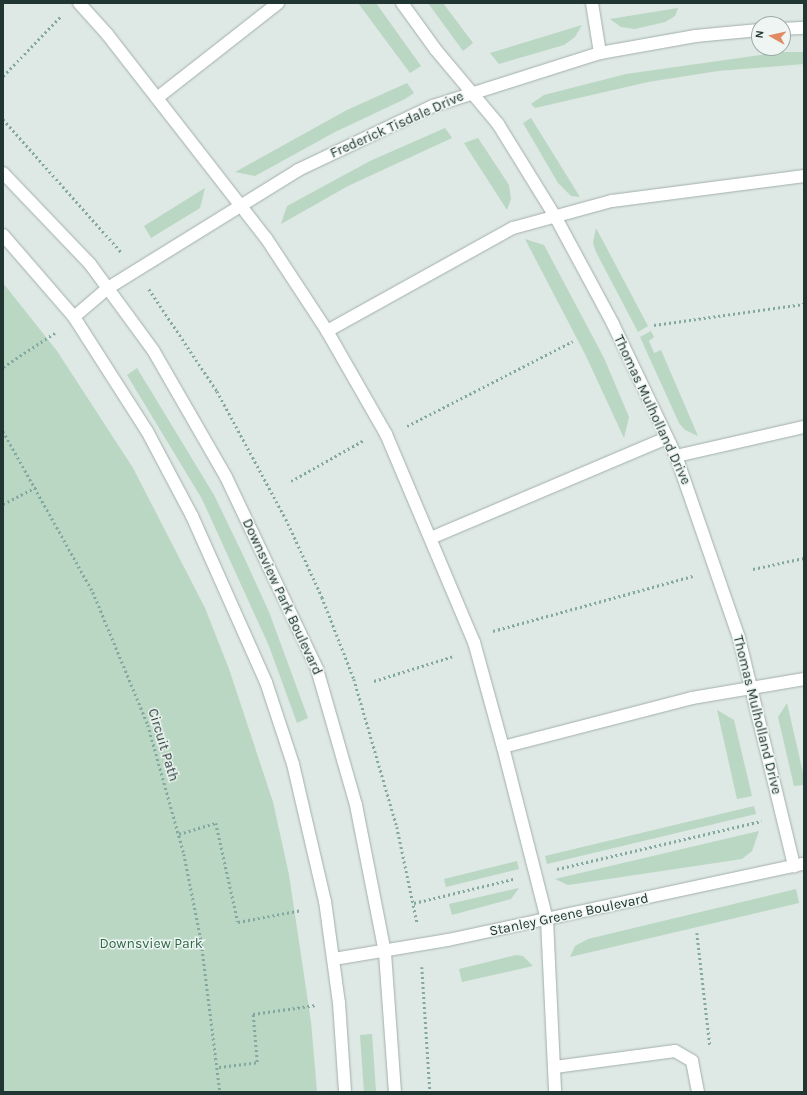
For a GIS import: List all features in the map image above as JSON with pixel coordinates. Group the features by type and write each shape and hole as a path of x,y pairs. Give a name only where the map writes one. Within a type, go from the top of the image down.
{"street":[{"path":"78,3 157,98 242,206 327,331 386,434 431,538 480,660 548,920 555,1092"},
{"path":"157,98 278,3"},
{"name":"Thomas Mulholland Drive","path":"402,3 436,50 473,92 498,124 556,218 612,324 676,456 718,569 799,865"},
{"path":"592,3 600,53"},
{"path":"791,29 804,28"},
{"name":"Frederick Tisdale Drive","path":"74,317 108,288 298,170 433,106 473,92 600,53 695,36 751,31"},
{"name":"Downsview Park Boulevard","path":"3,173 90,264 153,350 226,477 317,669 356,805 385,953 395,1092"},
{"path":"327,331 513,228 556,218 612,201 804,176"},
{"path":"3,235 74,317 151,437 218,572 266,682 294,772 320,879 334,959 344,1092"},
{"path":"676,456 804,428"},
{"path":"431,538 667,438"},
{"path":"503,747 692,698 804,679"},
{"name":"Stanley Greene Boulevard","path":"334,959 385,953 548,920 799,865"},
{"path":"555,1067 675,1051 692,1061 698,1092"}],"path":[{"path":"3,76 66,11"},
{"path":"3,119 119,249"},
{"path":"654,325 804,304"},
{"path":"3,367 74,317"},
{"path":"404,428 573,341"},
{"name":"Circuit Path","path":"3,431 37,487 93,592 148,725 179,834 201,939 219,1067 220,1092"},
{"path":"291,481 361,442"},
{"path":"3,504 37,487"},
{"path":"753,569 804,558"},
{"path":"498,630 718,569"},
{"path":"374,681 451,657"},
{"path":"416,915 414,903 759,822"},
{"path":"179,834 216,823 238,922 302,910"},
{"path":"697,933 712,1054"},
{"path":"424,982 430,1092"},
{"path":"219,1067 257,1062 253,1014 316,1006"}],"green space":[{"path":"358,3 376,3 421,66 410,73"},
{"path":"428,3 443,3 473,43 463,51"},
{"path":"678,8 675,16 665,22 635,29 621,27 610,19"},
{"path":"582,25 575,37 564,45 499,64 490,53"},
{"path":"791,52 804,52 804,64 718,71 648,82 535,108 531,104 544,95 626,74 754,56 791,56"},
{"path":"407,83 414,93 405,99 335,132 255,176 235,172 347,110"},
{"path":"531,118 580,197 571,196 558,183 523,123"},
{"path":"445,128 452,138 348,186 281,224 287,206 370,161"},
{"path":"478,138 509,185 511,199 507,210 464,143"},
{"path":"205,188 200,208 151,238 144,226"},
{"path":"596,228 648,326 638,332 596,252 593,243"},
{"path":"525,239 544,245 604,358 629,417 624,438 585,354"},
{"name":"Downsview Park","path":"3,283 57,351 133,468 205,608 229,669 273,802 289,875 311,1022 317,1092 3,1092"},
{"path":"651,331 654,337 649,341 654,353 661,350 698,436 685,430 679,423 640,337"},
{"path":"137,368 214,495 269,612 308,718 297,723 269,646 202,499 127,375"},
{"path":"787,703 804,777 804,785 794,786 778,717"},
{"path":"717,710 734,720 752,796 737,799"},
{"path":"754,806 756,814 547,864 545,856"},
{"path":"759,831 752,851 742,859 568,885 555,879"},
{"path":"517,861 519,869 446,887 444,879"},
{"path":"519,888 511,899 452,915 449,904"},
{"path":"796,889 799,903 570,957 575,946 588,939"},
{"path":"516,955 523,956 533,966 462,982 459,969"},
{"path":"372,1034 376,1092 364,1092 360,1035"}]}
